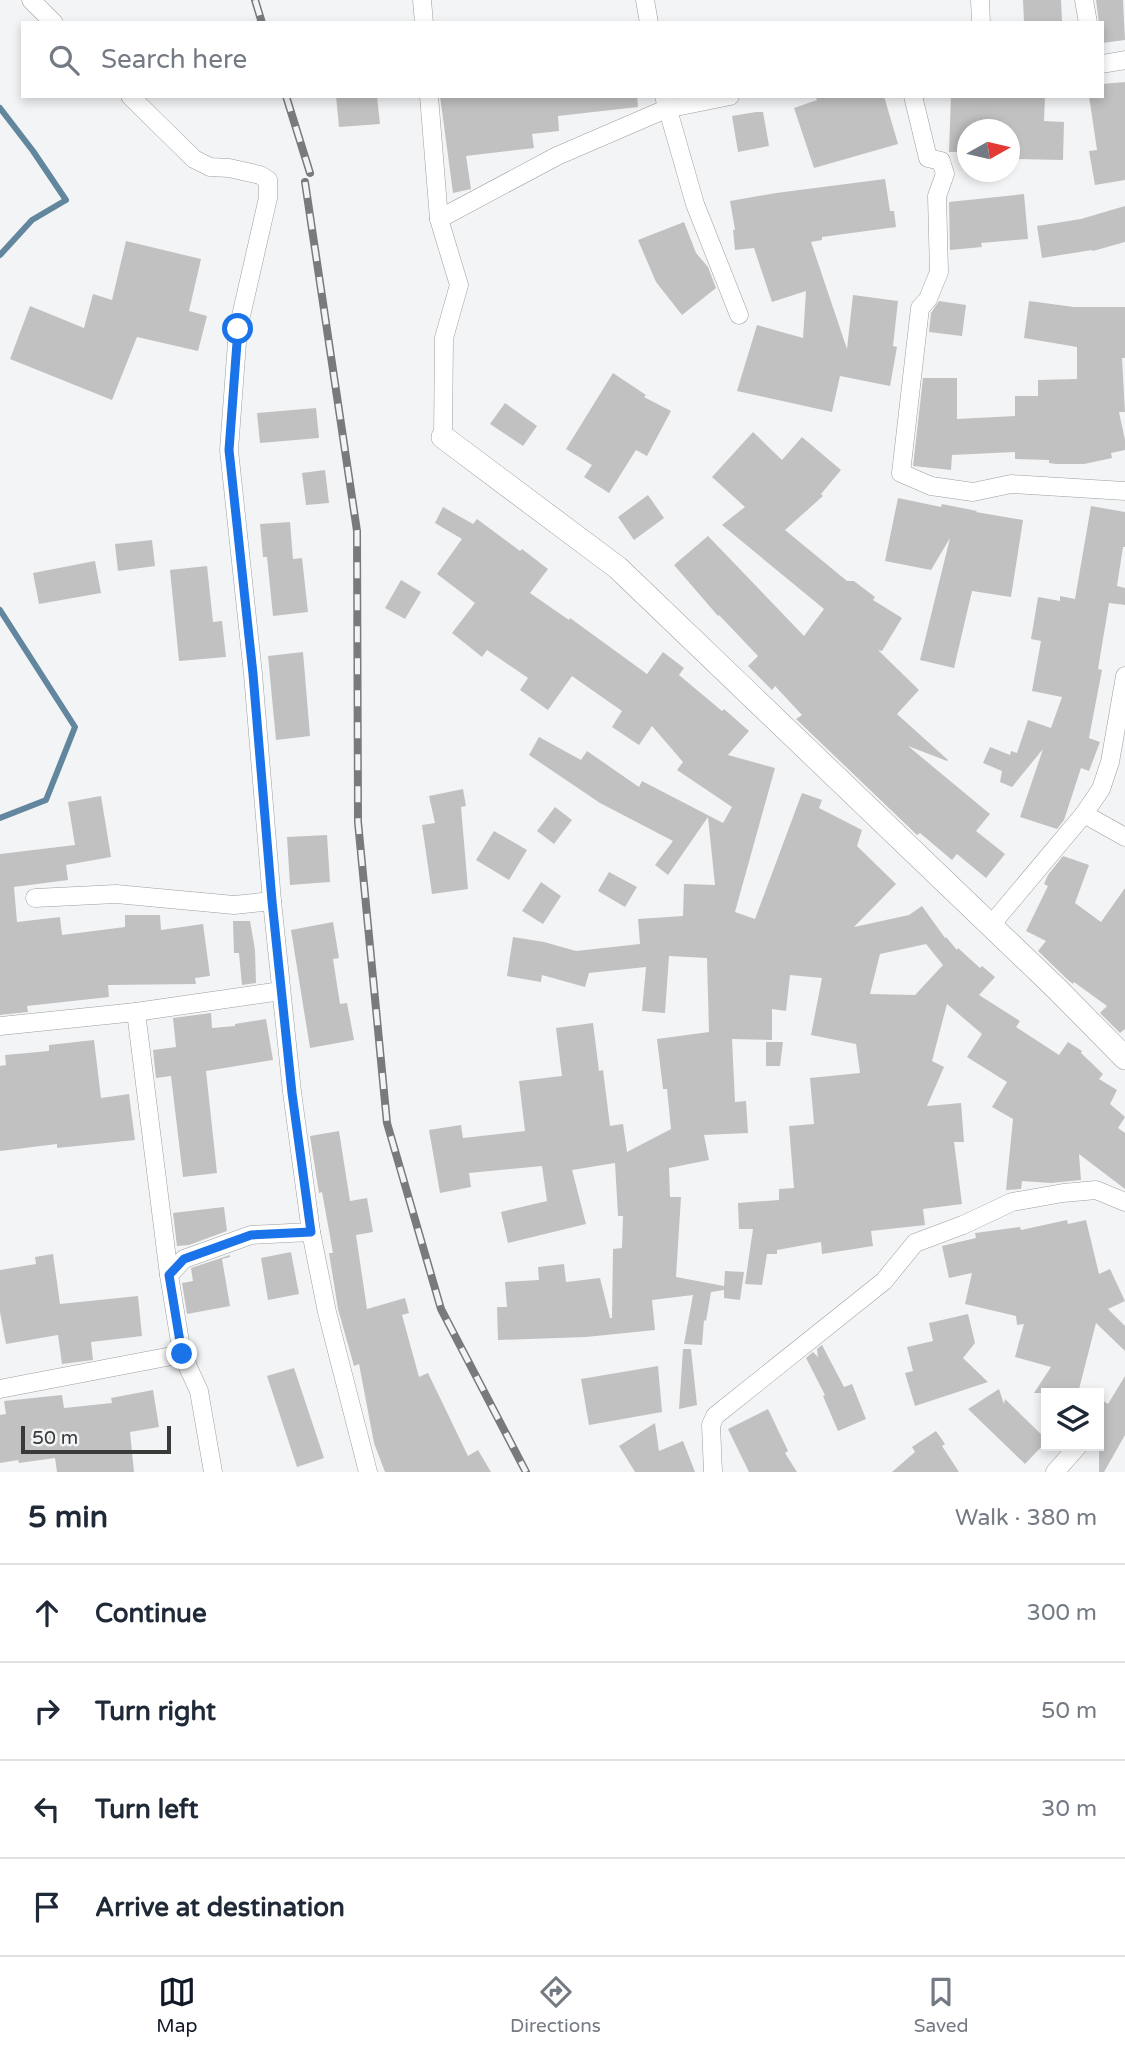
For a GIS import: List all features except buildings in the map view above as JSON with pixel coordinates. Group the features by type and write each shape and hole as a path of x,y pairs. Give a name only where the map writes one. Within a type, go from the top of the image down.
{"street":[{"path":"31,0 52,21"},
{"path":"422,0 424,21"},
{"path":"645,0 649,21"},
{"path":"981,0 981,21"},
{"path":"1084,0 1087,21"},
{"path":"1104,64 1125,60"},
{"path":"132,98 194,159 210,167 260,174 268,180 268,198 238,329 229,450 292,1093 311,1232 327,1312 368,1472"},
{"path":"429,98 439,219 459,285 444,338 443,437 618,568 991,925 1125,1058"},
{"path":"439,219 557,156 665,103 711,98"},
{"path":"914,98 929,159 941,161 946,174 937,197 939,272 928,299 920,308 901,473 931,486 973,492 1011,484 1125,491"},
{"path":"665,103 695,204 739,315"},
{"path":"991,925 1084,814 1101,789 1110,762 1125,676"},
{"path":"1084,814 1125,837"},
{"path":"35,898 116,894 234,905 272,901"},
{"path":"0,1026 136,1012 281,990"},
{"path":"136,1012 169,1275 182,1354 199,1391 213,1472"},
{"path":"713,1472 712,1425 715,1416 884,1281 915,1243 963,1225 1012,1202 1096,1190 1125,1202"},
{"path":"169,1275 184,1259 251,1235 311,1232"},
{"path":"0,1389 182,1354"},
{"path":"1055,1472 1074,1451"}],"waterway":[{"path":"0,108 66,200 32,220 0,255"},
{"path":"0,610 75,727 46,800 0,818"}],"railway":[{"path":"255,0 261,21"},
{"path":"287,98 310,173"},
{"path":"305,182 357,531 358,822 387,1123 441,1309 526,1472"}],"route":[{"path":"182,1354 169,1275 184,1259 251,1235 311,1232 292,1093 229,450 238,329"}]}
